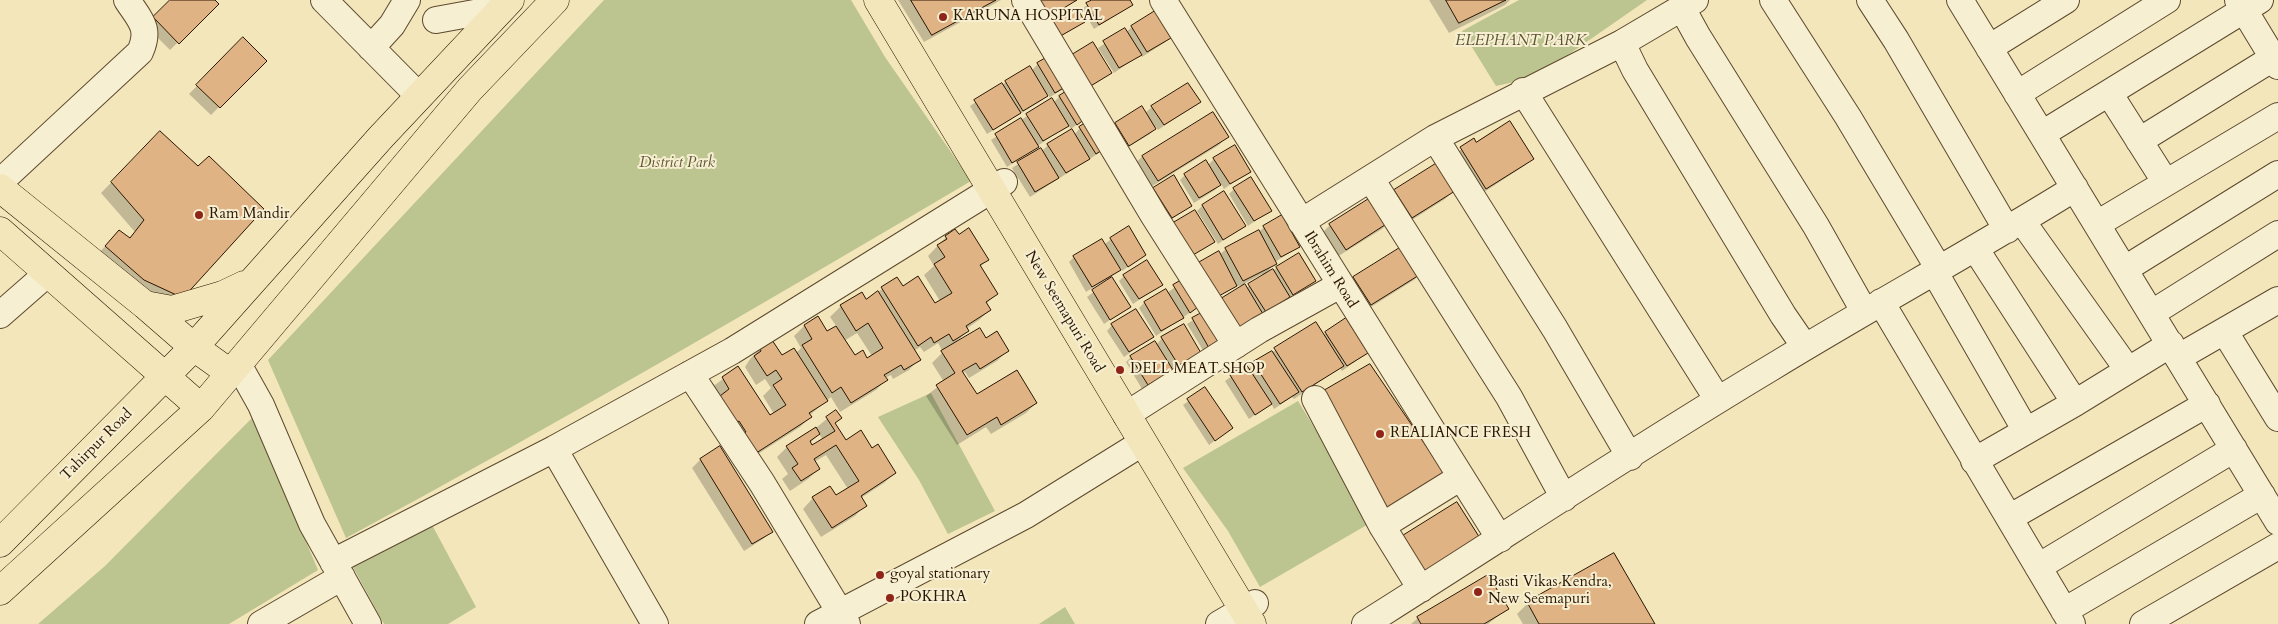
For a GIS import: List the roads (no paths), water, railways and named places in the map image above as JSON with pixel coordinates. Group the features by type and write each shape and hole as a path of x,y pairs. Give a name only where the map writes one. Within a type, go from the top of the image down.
{"main road":[{"path":"0,591 201,408 470,89 554,0"},
{"name":"New Seemapuri Road","path":"878,0 998,186 1131,412 1254,615"},
{"name":"New Seemapuri Road","path":"896,0 921,39 998,186"},
{"name":"Tahirpur Road","path":"0,543 194,347 419,96 506,4"},
{"path":"0,188 194,347 234,369"},
{"path":"0,231 201,408"},
{"path":"145,305 172,310 223,295 252,282"},
{"name":"New Seemapuri Road","path":"1131,412 1142,443 1254,615"}],"street":[{"path":"0,182 140,52 146,40 146,29 127,0"},
{"path":"324,0 419,96"},
{"path":"371,48 392,25 407,0"},
{"path":"1026,0 1154,216 1236,345"},
{"name":"Ibrahim Road","path":"1162,0 1500,539"},
{"path":"1773,0 1848,116 2026,431"},
{"path":"1870,0 2014,226 2128,370"},
{"path":"1960,0 2208,404 2278,522"},
{"path":"1989,48 2066,0"},
{"path":"2017,94 2167,0"},
{"path":"2042,134 2110,93 2247,3 2276,60 2139,141"},
{"path":"436,20 506,4"},
{"path":"1300,222 1435,138 1523,91 1622,43 1688,4 1698,37 1816,226 1873,307 1974,461 2068,618 2262,495"},
{"path":"1622,43 1635,70 1783,315 1805,347"},
{"path":"1523,91 1718,400"},
{"path":"2110,93 2166,183"},
{"path":"2097,224 2278,116"},
{"path":"1435,138 1554,329 1630,457"},
{"path":"2125,269 2278,174"},
{"path":"1371,179 1509,397 1564,498"},
{"path":"261,624 337,569 732,351 998,186"},
{"path":"1365,624 1718,400 1873,307 2014,226 2075,188"},
{"path":"2152,313 2278,234"},
{"path":"1975,248 2075,403"},
{"path":"0,315 48,273"},
{"path":"1131,412 1236,345 1340,285"},
{"path":"1974,461 2128,370 2225,332 2275,307"},
{"path":"2225,332 2278,418"},
{"path":"234,369 261,405 312,524 368,624"},
{"path":"690,374 762,483 835,620 902,581 1026,515 1142,443"},
{"path":"1315,399 1382,526 1420,589"},
{"path":"2009,518 2208,404"},
{"path":"554,449 650,622"},
{"path":"2038,567 2234,449"},
{"path":"1382,526 1460,477"},
{"path":"2143,624 2278,546"},
{"path":"1218,624 1254,615"}],"place":[{"name":"KARUNA HOSPITAL","path":"943,17"},
{"name":"Ram Mandir","path":"199,215"},
{"name":"DELL MEAT SHOP","path":"1120,370"},
{"name":"REALIANCE FRESH","path":"1380,434"},
{"name":"goyal stationary","path":"880,575"},
{"name":"Basti Vikas Kendra, New Seemapuri","path":"1478,592"},
{"name":"POKHRA","path":"890,598"}],"park label":[{"name":"ELEPHANT PARK","path":"1521,42"},
{"name":"District Park","path":"677,164"}]}
